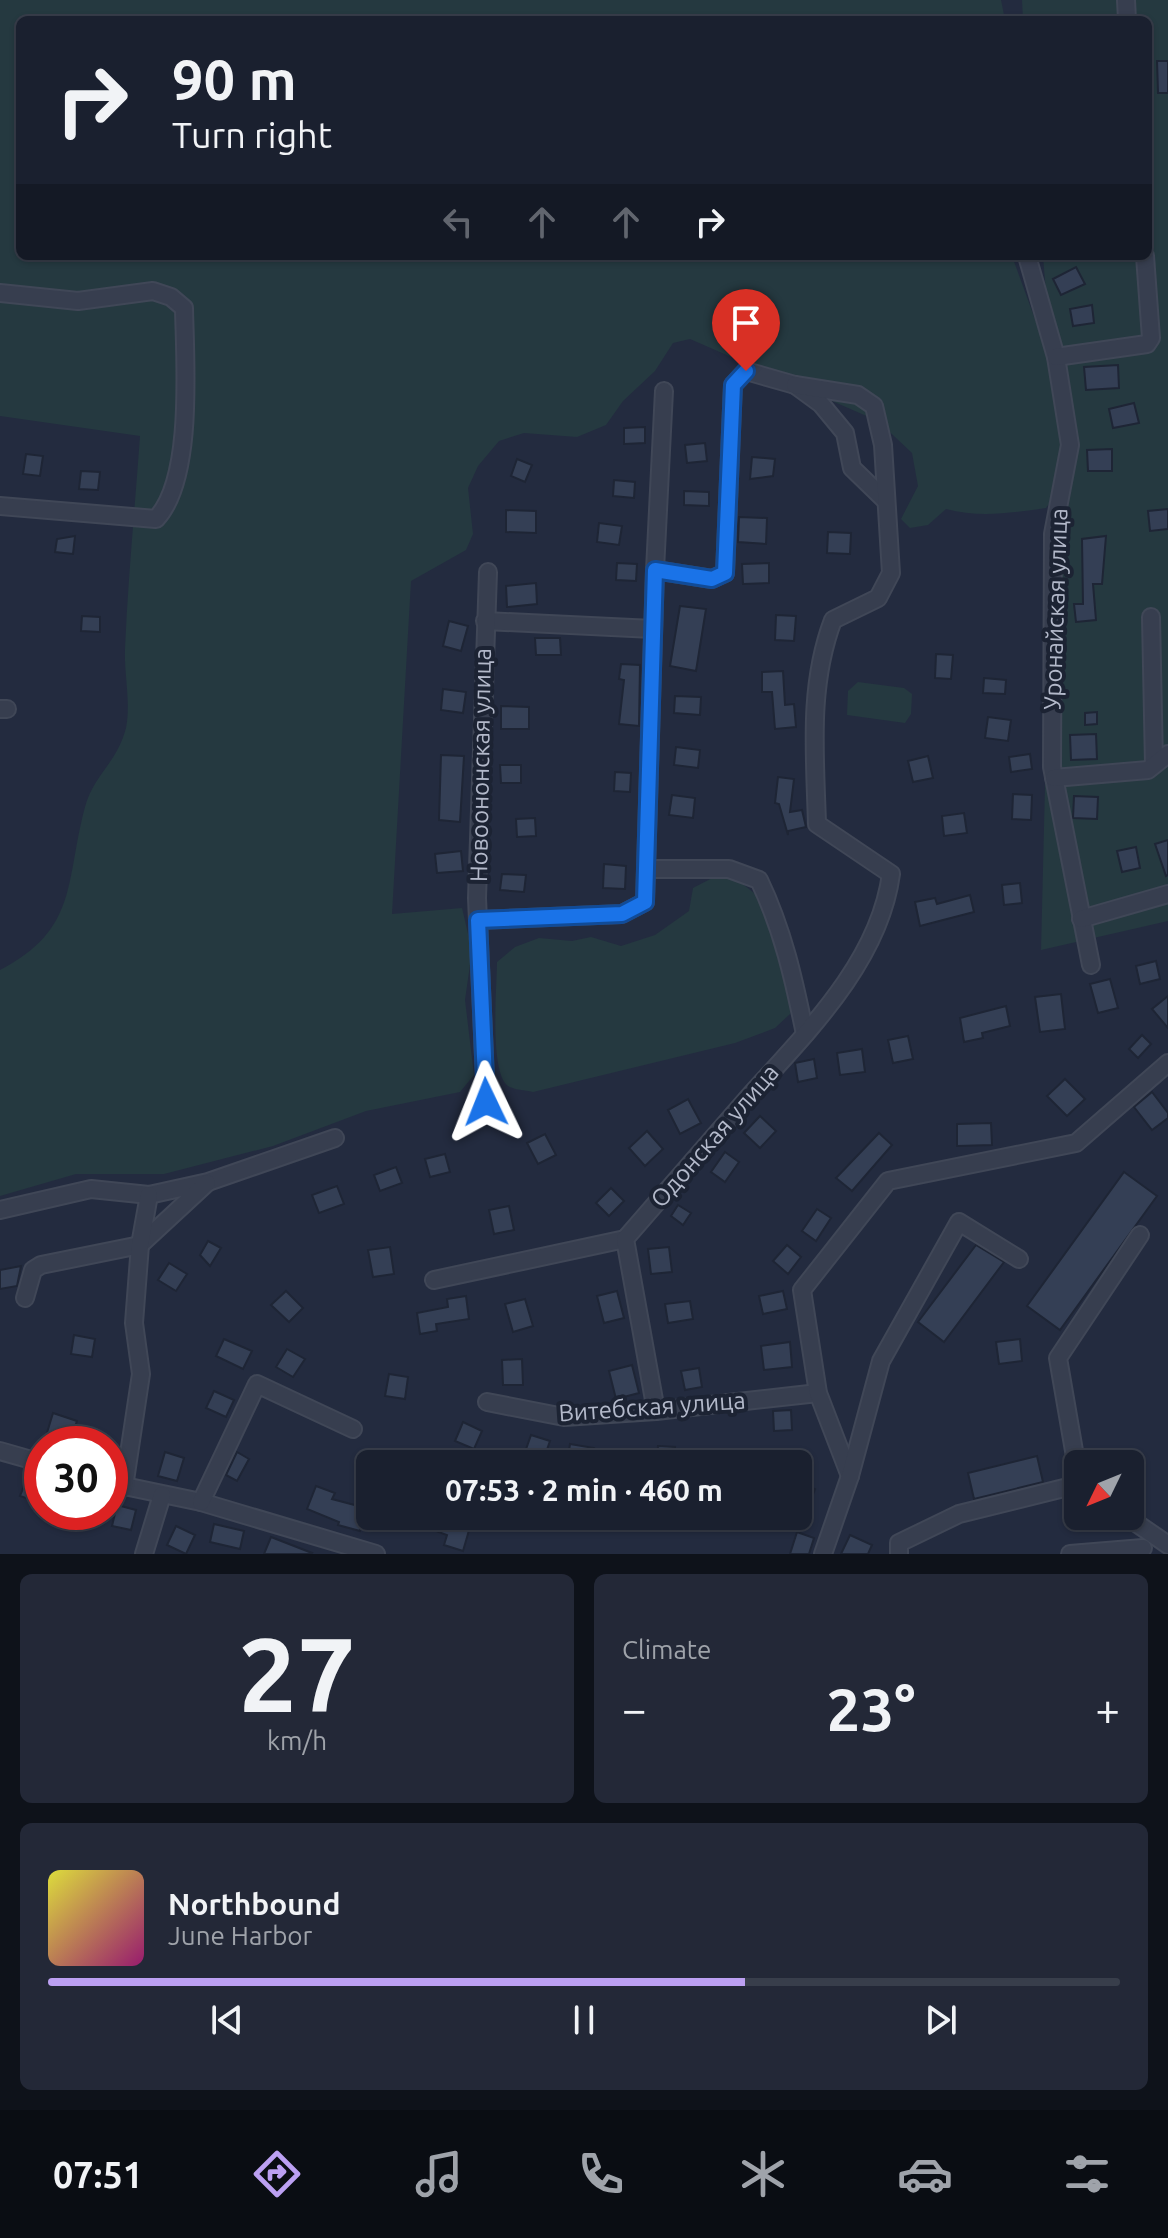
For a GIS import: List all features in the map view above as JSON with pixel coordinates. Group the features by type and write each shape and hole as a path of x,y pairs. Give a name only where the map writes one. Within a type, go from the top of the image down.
{"street":[{"name":"Уронайская улица","path":"1028,260 1056,357 1070,445 1053,534 1054,778 1091,965"},
{"path":"1056,357 1147,344 1151,338 1145,260"},
{"path":"0,293 78,301 153,291 171,297 184,308 185,395 181,459 164,511 156,519 0,506"},
{"path":"655,570 712,579 725,573 733,385 746,371 795,385 858,395 874,406 883,445 884,499"},
{"path":"795,385 821,404 845,433 852,468 884,499"},
{"path":"478,920 622,914 645,902 664,391"},
{"name":"Одонская улица","path":"625,1239 805,1034 857,964 887,906 891,874 817,824 814,713 819,657 833,620 878,598 891,573 884,499"},
{"name":"Новоононская улица","path":"486,1102 478,920 488,572"},
{"path":"1054,778 1148,770 1161,759 1151,617"},
{"path":"485,621 653,629"},
{"path":"646,869 729,869 759,880 777,916 805,1034"},
{"path":"1081,919 1168,894"},
{"path":"850,1476 818,1393 802,1290 888,1181 1076,1143 1168,1063"},
{"path":"0,1210 91,1189 149,1195 208,1182 335,1138"},
{"path":"25,1298 33,1270 41,1265 140,1245 208,1182"},
{"path":"128,1434 141,1374 134,1323 140,1245 149,1195"},
{"path":"823,1554 850,1476 881,1361 959,1222 1019,1259"},
{"path":"1074,1450 1058,1358 1140,1235"},
{"path":"434,1280 625,1239 656,1411"},
{"path":"201,1502 257,1384 353,1429"},
{"name":"Витебская улица","path":"487,1402 564,1417 656,1411 818,1393"},
{"path":"0,1451 24,1458"},
{"path":"128,1487 201,1502 376,1554"},
{"path":"899,1549 959,1514 1064,1488"},
{"path":"144,1554 162,1495"},
{"path":"1144,1528 1168,1545"},
{"path":"1070,1554 1143,1548"}],"shaded area":[{"path":"0,0 1001,0 1004,16 16,16 16,260 1013,260 1052,366 1043,260 1152,260 1152,16 1023,16 1022,0 1168,0 1168,921 1041,950 1052,500 1046,508 1008,513 983,514 946,509 928,525 910,528 901,519 918,486 912,453 878,421 690,339 673,343 655,371 623,401 606,425 577,437 524,433 499,441 478,466 468,488 473,534 466,550 411,581 392,914 462,908 472,951 465,1000 474,1075 460,1092 366,1111 273,1146 164,1174 76,1174 0,1196 0,970 44,938 56,920 65,901 89,796 117,751 126,728 125,649 140,436 0,416"},
{"path":"858,682 904,688 912,694 911,714 905,723 847,715 848,691"},
{"path":"718,875 734,877 759,897 793,1000 790,1014 775,1028 735,1043 533,1092 508,1086 502,1078 496,1047 497,962 515,947 539,938 572,941 591,937 621,946 655,935 689,911 693,888"}],"building":[{"path":"1157,61 1168,61 1168,93 1158,93"},
{"path":"1076,267 1085,284 1061,295 1053,279"},
{"path":"1092,305 1094,323 1073,326 1070,309"},
{"path":"1118,365 1119,388 1086,390 1084,367"},
{"path":"1134,403 1139,423 1113,428 1109,409"},
{"path":"645,427 645,443 624,444 624,428"},
{"path":"705,443 707,461 687,463 685,445"},
{"path":"1112,449 1112,471 1088,471 1087,450"},
{"path":"26,454 43,456 40,476 23,474"},
{"path":"752,457 775,459 773,476 750,479"},
{"path":"517,459 532,465 525,482 511,476"},
{"path":"81,471 100,472 98,490 79,489"},
{"path":"614,480 635,482 634,498 613,496"},
{"path":"684,491 709,492 709,506 684,505"},
{"path":"1168,509 1168,529 1150,531 1148,511"},
{"path":"506,510 536,511 536,533 506,532"},
{"path":"739,517 767,518 766,544 738,542"},
{"path":"599,523 622,526 619,545 597,542"},
{"path":"828,532 851,533 850,554 827,553"},
{"path":"75,536 73,554 55,552 57,539"},
{"path":"1106,536 1102,584 1093,584 1096,620 1076,622 1074,604 1083,604 1082,539"},
{"path":"617,563 637,564 636,581 616,580"},
{"path":"769,563 769,583 743,584 742,564"},
{"path":"536,583 537,604 507,607 506,586"},
{"path":"680,606 706,609 696,671 670,666"},
{"path":"776,615 796,616 794,641 775,640"},
{"path":"82,616 100,617 100,632 81,631"},
{"path":"449,621 468,626 461,651 443,646"},
{"path":"535,638 560,638 561,655 536,655"},
{"path":"936,654 953,655 951,679 935,678"},
{"path":"621,664 640,665 639,726 619,724 624,680 619,679"},
{"path":"783,671 785,705 794,704 796,727 775,729 772,692 762,692 762,672"},
{"path":"984,678 1006,680 1005,694 983,693"},
{"path":"443,689 466,692 463,713 441,710"},
{"path":"675,696 701,697 700,715 674,713"},
{"path":"501,706 529,707 529,729 501,729"},
{"path":"1097,712 1097,724 1085,725 1085,713"},
{"path":"988,717 1011,720 1008,741 985,738"},
{"path":"1096,734 1097,759 1071,760 1070,735"},
{"path":"676,747 700,750 698,768 674,765"},
{"path":"1030,754 1032,769 1011,772 1009,757"},
{"path":"441,755 464,756 460,822 439,820"},
{"path":"928,756 933,778 913,782 908,761"},
{"path":"500,765 521,765 521,783 501,783"},
{"path":"615,772 631,773 630,792 614,791"},
{"path":"778,777 794,779 790,812 802,810 806,827 788,831 788,835 779,804 775,803"},
{"path":"1013,794 1032,795 1031,820 1012,819"},
{"path":"672,795 695,798 693,818 669,815"},
{"path":"1074,796 1098,797 1097,819 1073,818"},
{"path":"964,813 967,833 944,836 942,816"},
{"path":"535,818 536,836 517,837 516,819"},
{"path":"1168,840 1168,875 1166,876 1155,844"},
{"path":"1136,847 1140,868 1122,872 1117,851"},
{"path":"461,851 463,871 437,873 435,854"},
{"path":"604,864 626,866 625,889 603,888"},
{"path":"502,874 526,875 524,892 500,890"},
{"path":"1020,883 1022,903 1004,905 1002,885"},
{"path":"970,895 974,912 920,926 915,902 935,898 937,904"},
{"path":"1156,961 1160,979 1140,984 1136,966"},
{"path":"1110,979 1118,1008 1098,1013 1090,984"},
{"path":"1061,994 1065,1029 1040,1032 1035,997"},
{"path":"1168,996 1168,1028 1152,1009"},
{"path":"1006,1006 1010,1026 982,1033 983,1038 964,1042 960,1018"},
{"path":"1142,1035 1151,1044 1138,1058 1129,1049"},
{"path":"908,1036 913,1059 893,1063 888,1040"},
{"path":"862,1049 865,1072 840,1075 837,1053"},
{"path":"814,1059 817,1078 798,1082 795,1063"},
{"path":"1065,1079 1085,1099 1067,1116 1047,1096"},
{"path":"1152,1092 1168,1113 1168,1118 1152,1130 1134,1107"},
{"path":"688,1099 701,1123 680,1134 668,1110"},
{"path":"760,1116 776,1131 760,1148 744,1133"},
{"path":"991,1123 992,1145 957,1146 957,1124"},
{"path":"647,1131 663,1149 645,1166 629,1148"},
{"path":"879,1133 892,1145 852,1191 836,1178"},
{"path":"545,1134 556,1155 538,1164 527,1143"},
{"path":"725,1152 739,1162 725,1182 711,1172"},
{"path":"445,1154 450,1172 430,1177 425,1159"},
{"path":"396,1167 402,1183 380,1191 374,1175"},
{"path":"1124,1172 1157,1196 1060,1330 1027,1306"},
{"path":"337,1186 344,1204 319,1213 312,1195"},
{"path":"611,1188 624,1201 609,1216 596,1203"},
{"path":"678,1205 691,1213 683,1225 671,1216"},
{"path":"509,1206 514,1230 494,1234 489,1210"},
{"path":"817,1209 831,1218 816,1241 802,1231"},
{"path":"208,1241 221,1248 210,1266 200,1255"},
{"path":"787,1245 801,1257 788,1274 773,1261"},
{"path":"976,1245 1004,1262 944,1342 918,1322"},
{"path":"390,1247 394,1274 373,1277 368,1250"},
{"path":"669,1247 672,1272 651,1274 648,1249"},
{"path":"169,1263 187,1274 176,1291 158,1280"},
{"path":"21,1266 17,1286 0,1289 0,1270"},
{"path":"286,1291 303,1308 289,1322 271,1305"},
{"path":"617,1291 624,1318 604,1323 597,1296"},
{"path":"783,1291 787,1309 763,1314 759,1296"},
{"path":"466,1296 469,1319 436,1324 437,1331 420,1334 417,1313 448,1307 447,1299"},
{"path":"525,1299 533,1326 513,1332 505,1304"},
{"path":"690,1301 693,1319 668,1323 665,1304"},
{"path":"74,1335 95,1339 92,1357 71,1354"},
{"path":"224,1339 252,1351 243,1369 216,1356"},
{"path":"1020,1339 1022,1361 999,1364 996,1342"},
{"path":"790,1342 792,1367 764,1370 761,1346"},
{"path":"287,1349 305,1359 293,1377 276,1367"},
{"path":"522,1359 523,1385 503,1385 502,1360"},
{"path":"632,1365 639,1393 616,1399 609,1371"},
{"path":"699,1368 702,1387 685,1390 681,1371"},
{"path":"389,1374 408,1377 405,1399 385,1396"},
{"path":"214,1391 234,1400 226,1417 206,1408"},
{"path":"791,1410 792,1430 774,1431 773,1411"},
{"path":"53,1413 77,1421 75,1426 49,1426"},
{"path":"463,1422 482,1431 474,1449 455,1441"},
{"path":"531,1435 550,1441 547,1450 526,1450"},
{"path":"570,1444 594,1448 594,1450 569,1450"},
{"path":"658,1446 675,1447 675,1450 658,1450"},
{"path":"165,1452 184,1458 177,1481 158,1476"},
{"path":"237,1452 249,1459 237,1481 226,1475"},
{"path":"1037,1456 1043,1482 974,1499 968,1473"},
{"path":"316,1486 335,1493 332,1499 356,1505 356,1530 338,1525 339,1522 307,1509"},
{"path":"128,1508 136,1510 131,1530 128,1529"},
{"path":"214,1524 244,1531 240,1549 210,1542"},
{"path":"176,1526 195,1535 186,1554 167,1545"},
{"path":"433,1530 469,1530 463,1551 444,1545 447,1535"},
{"path":"797,1532 814,1538 809,1554 790,1554"},
{"path":"850,1535 872,1545 868,1554 841,1554"},
{"path":"271,1537 312,1553 264,1554"}],"route":[{"path":"486,1102 478,920 622,914 645,902 655,570 712,579 725,573 733,385 746,371"}]}
